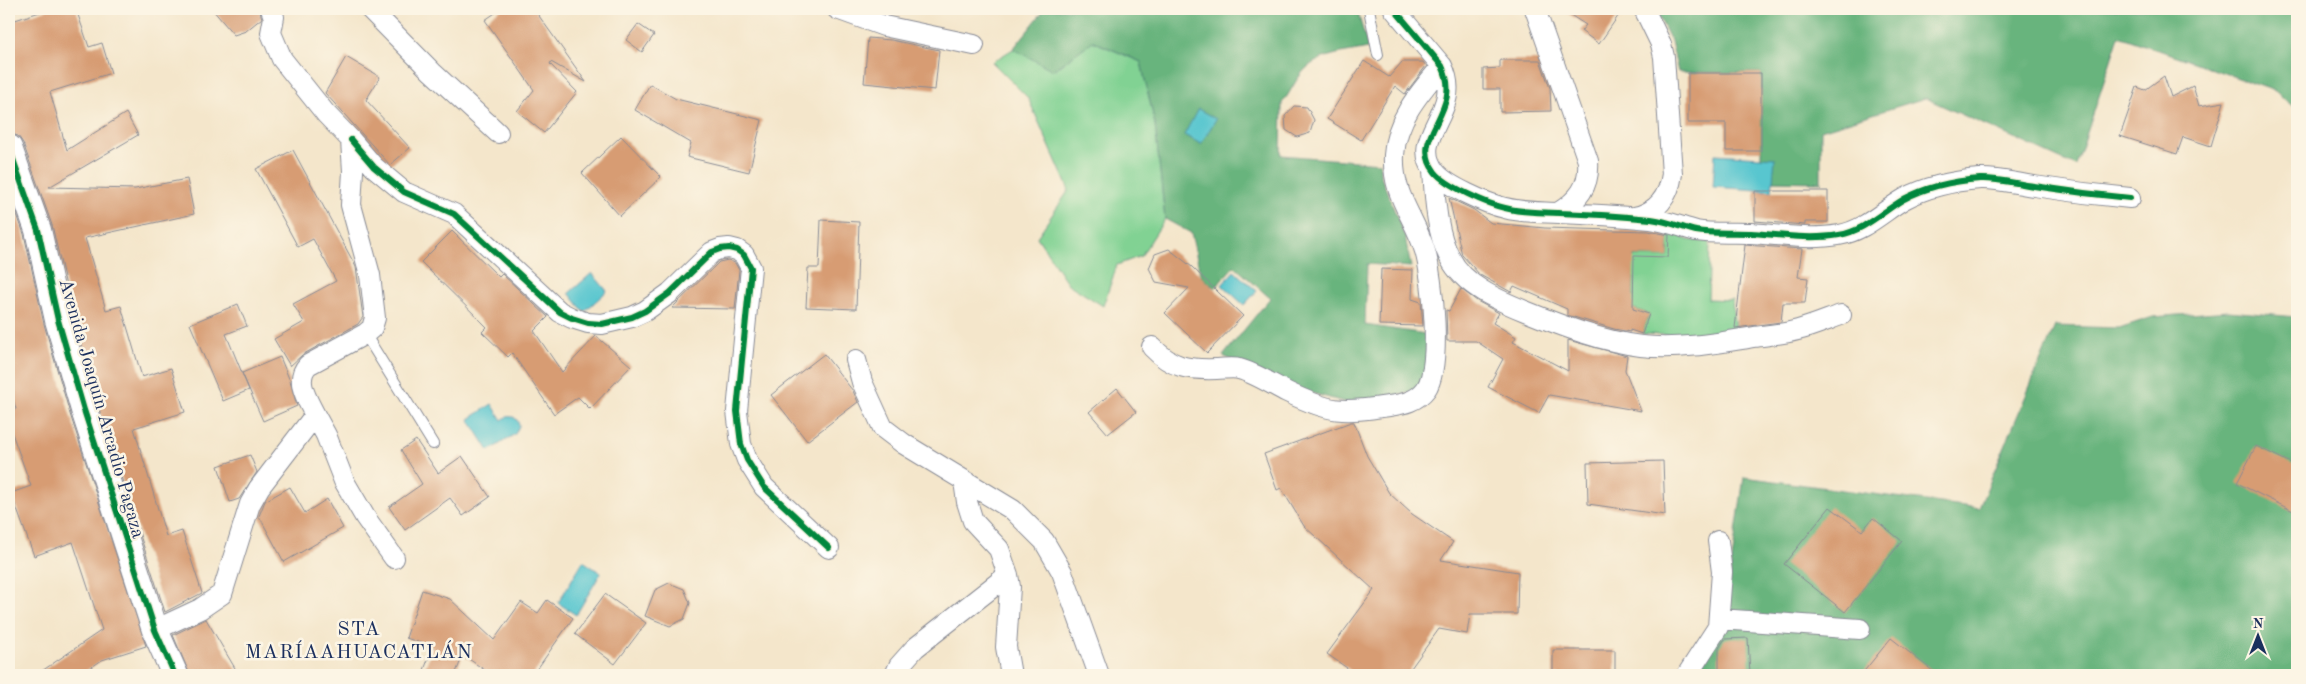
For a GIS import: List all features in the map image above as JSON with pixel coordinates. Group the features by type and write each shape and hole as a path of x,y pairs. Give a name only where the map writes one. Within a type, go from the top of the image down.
{"street":[{"path":"271,9 274,17 271,33 282,59 326,114 374,168 404,192 454,214 560,312 588,323 618,322 645,311 670,293 712,252 729,248 744,255 751,268 737,411 741,444 747,460 764,487 829,548"},
{"path":"370,9 432,72 498,134"},
{"path":"838,9 884,26 974,45"},
{"path":"1394,9 1442,66 1447,77 1448,88 1445,107 1428,139 1428,150 1433,170 1435,196 1444,246 1450,260 1471,284 1502,301 1553,322 1600,338 1640,346 1671,347 1712,344 1797,330 1841,315"},
{"path":"1535,9 1588,161 1588,180 1580,195 1558,213"},
{"path":"1631,218 1642,216 1660,204 1671,185 1672,174 1664,57 1661,44 1644,9"},
{"path":"1152,347 1164,360 1180,367 1239,369 1318,406 1356,411 1404,404 1421,395 1427,387 1433,371 1435,304 1425,250 1401,200 1394,170 1394,153 1398,136 1413,100 1442,66"},
{"path":"351,140 353,171 351,205 370,275 376,318 372,328 365,334 308,365 302,371 301,380 314,415 326,435 344,481 365,517 394,558"},
{"name":"Avenida Joaquín Arcadio Pagaza","path":"9,148 38,230 58,320 76,383 155,630 175,675"},
{"path":"1433,170 1440,178 1466,193 1503,208 1531,213 1631,218 1676,224 1696,231 1805,236 1838,236 1859,230 1904,199 1934,185 1983,179 2078,193 2130,198"},
{"path":"856,360 862,382 883,428 904,444 1013,510 1044,541 1062,572 1099,675"},
{"path":"155,630 200,609 222,594 250,504 259,488 314,415"},
{"path":"964,481 966,502 973,521 999,549 1008,575 1010,587 1006,647 1011,675"},
{"path":"1687,675 1699,659 1720,619 1722,572 1718,541"},
{"path":"895,675 899,666 915,648 1008,575"},
{"path":"1720,619 1860,629"}],"lane":[{"path":"1369,9 1378,55"},
{"path":"365,334 433,444"}],"green space":[{"path":"1045,9 1357,9 1368,48 1323,58 1302,73 1282,103 1281,155 1380,163 1380,174 1405,237 1411,267 1367,264 1365,325 1426,334 1428,370 1417,391 1355,405 1293,388 1223,356 1270,298 1234,266 1215,288 1201,276 1191,233 1165,219 1155,124 1141,62 1093,41 1053,70 1013,49"},
{"path":"1655,9 2297,9 2297,110 2275,91 2119,36 2076,166 1925,98 1821,130 1821,182 1771,181 1761,158 1761,73 1678,72 1671,41"},
{"path":"1092,41 1141,62 1155,124 1165,219 1141,256 1117,265 1103,306 1068,284 1037,237 1069,190 1028,98 992,62 1013,49 1054,70"},
{"path":"1669,231 1688,240 1710,242 1708,299 1732,300 1735,332 1698,336 1642,334 1649,314 1595,296 1633,296 1634,278 1613,278 1613,256 1668,257"},
{"path":"2228,311 2297,317 2297,675 1692,675 1722,629 1744,477 1979,508 2055,326 2119,328 2153,317"}],"water":[{"path":"1198,109 1216,119 1201,144 1184,135"},
{"path":"1715,154 1775,158 1772,191 1713,187"},
{"path":"1234,271 1257,291 1244,305 1222,285"},
{"path":"592,273 607,291 584,312 569,293"},
{"path":"492,404 502,420 507,417 513,417 517,420 519,426 515,434 489,451 469,419"},
{"path":"583,561 601,573 576,615 558,603"}],"building":[{"path":"49,9 76,9 89,47 102,43 111,73 50,92 67,150 126,113 138,135 49,187 135,189 187,179 194,214 85,238 106,310 121,306 142,377 171,368 185,412 134,428 166,536 182,531 202,593 165,612 98,406 73,316 52,225 23,143 18,136 9,133 9,22"},
{"path":"212,9 259,9 262,18 246,31 234,35"},
{"path":"501,9 534,9 586,82 551,62 550,64 577,92 544,133 517,111 534,90 485,20"},
{"path":"1561,9 1623,9 1599,44 1581,31 1586,25"},
{"path":"638,24 654,35 642,52 626,40"},
{"path":"868,38 891,40 939,50 935,90 864,83"},
{"path":"346,57 380,77 366,100 410,148 390,165 325,93"},
{"path":"1500,60 1540,60 1550,88 1551,111 1500,112 1500,89 1483,89 1483,69 1500,68"},
{"path":"1364,61 1389,77 1402,62 1423,62 1426,66 1405,94 1395,86 1361,140 1327,119"},
{"path":"1688,73 1761,73 1761,151 1726,151 1726,123 1688,123"},
{"path":"2164,76 2171,97 2193,86 2199,106 2224,102 2211,146 2183,137 2177,154 2120,136 2137,87 2145,90"},
{"path":"650,84 676,99 762,120 749,172 687,157 691,143 635,110"},
{"path":"1294,106 1307,107 1314,120 1310,133 1297,137 1286,130 1285,116"},
{"path":"621,136 661,177 620,216 582,173"},
{"path":"293,150 356,267 363,317 358,324 302,355 290,366 274,339 304,322 293,304 336,281 313,239 298,247 256,169"},
{"path":"1755,191 1828,191 1828,222 1805,222 1805,225 1755,221"},
{"path":"9,192 24,234 44,324 70,414 146,646 102,660 80,675 36,675 102,630 73,542 34,556 11,493 31,486 9,425 9,411 16,409 9,386"},
{"path":"1449,198 1474,210 1491,223 1545,228 1648,231 1669,235 1668,257 1634,256 1633,309 1649,314 1642,334 1630,330 1630,332 1614,329 1567,315 1567,309 1514,286 1511,292 1480,275 1462,255"},
{"path":"821,220 859,222 856,309 806,307 808,268 819,268"},
{"path":"452,231 499,277 502,274 548,317 534,331 562,372 596,336 631,366 590,409 578,397 554,414 512,353 508,357 482,332 487,327 421,262"},
{"path":"1745,245 1802,249 1798,277 1808,278 1805,303 1783,303 1781,322 1735,328"},
{"path":"1169,249 1192,267 1243,316 1207,353 1165,313 1189,288 1156,282 1149,268 1155,254"},
{"path":"728,260 735,263 739,270 735,309 672,308 719,262"},
{"path":"1381,269 1413,270 1412,299 1421,302 1423,326 1379,325"},
{"path":"1461,289 1477,301 1499,313 1493,323 1516,337 1513,342 1568,371 1568,340 1627,356 1625,370 1641,411 1549,395 1539,413 1488,387 1503,359 1476,341 1447,341 1446,310 1449,311"},
{"path":"238,304 247,326 226,334 249,390 223,401 190,324"},
{"path":"824,354 853,391 858,402 807,441 771,395"},
{"path":"280,357 290,381 297,406 263,421 242,373"},
{"path":"1117,388 1136,412 1108,434 1089,412"},
{"path":"1354,422 1367,456 1389,493 1412,514 1453,542 1441,560 1518,572 1517,614 1470,614 1467,634 1439,629 1406,675 1357,675 1327,654 1374,590 1304,526 1281,488 1277,490 1264,454"},
{"path":"416,440 438,473 462,456 490,497 463,516 450,498 405,530 389,507 422,484 401,450"},
{"path":"2256,446 2297,466 2297,513 2237,483"},
{"path":"250,455 257,472 239,499 230,502 218,466"},
{"path":"1663,461 1665,515 1588,504 1587,463"},
{"path":"290,487 305,513 327,499 343,528 284,562 259,516 265,501"},
{"path":"1830,507 1862,531 1873,518 1902,541 1845,612 1784,564"},
{"path":"669,583 684,589 690,603 684,619 670,626 645,616 655,590"},
{"path":"422,590 450,599 494,640 521,602 538,613 547,600 573,618 533,675 492,675 463,655 455,675 422,675 433,647 406,638"},
{"path":"605,594 646,623 615,664 575,634"},
{"path":"206,619 239,675 190,675 173,635"},
{"path":"1748,638 1750,675 1719,675 1719,648 1725,639"},
{"path":"1891,638 1938,675 1861,675"},
{"path":"1553,650 1615,650 1615,675 1553,675"}],"cycle path":[{"path":"1394,9 1442,66 1447,82 1447,97 1428,147 1428,159 1435,172 1448,183 1467,194 1512,210 1651,219 1703,232 1817,237 1839,235 1857,230 1913,194 1941,185 1970,180 1993,179 2130,198"},
{"path":"351,140 374,167 404,192 454,214 560,312 588,323 602,324 632,317 645,311 670,293 712,252 729,248 737,250 744,255 751,268 737,411 741,444 747,460 764,487 829,548"},
{"path":"9,148 38,230 58,320 84,410 155,630 175,675"}],"district":[{"name":"STA MARÍAAHUACATLÁN","path":"359,640"}]}
